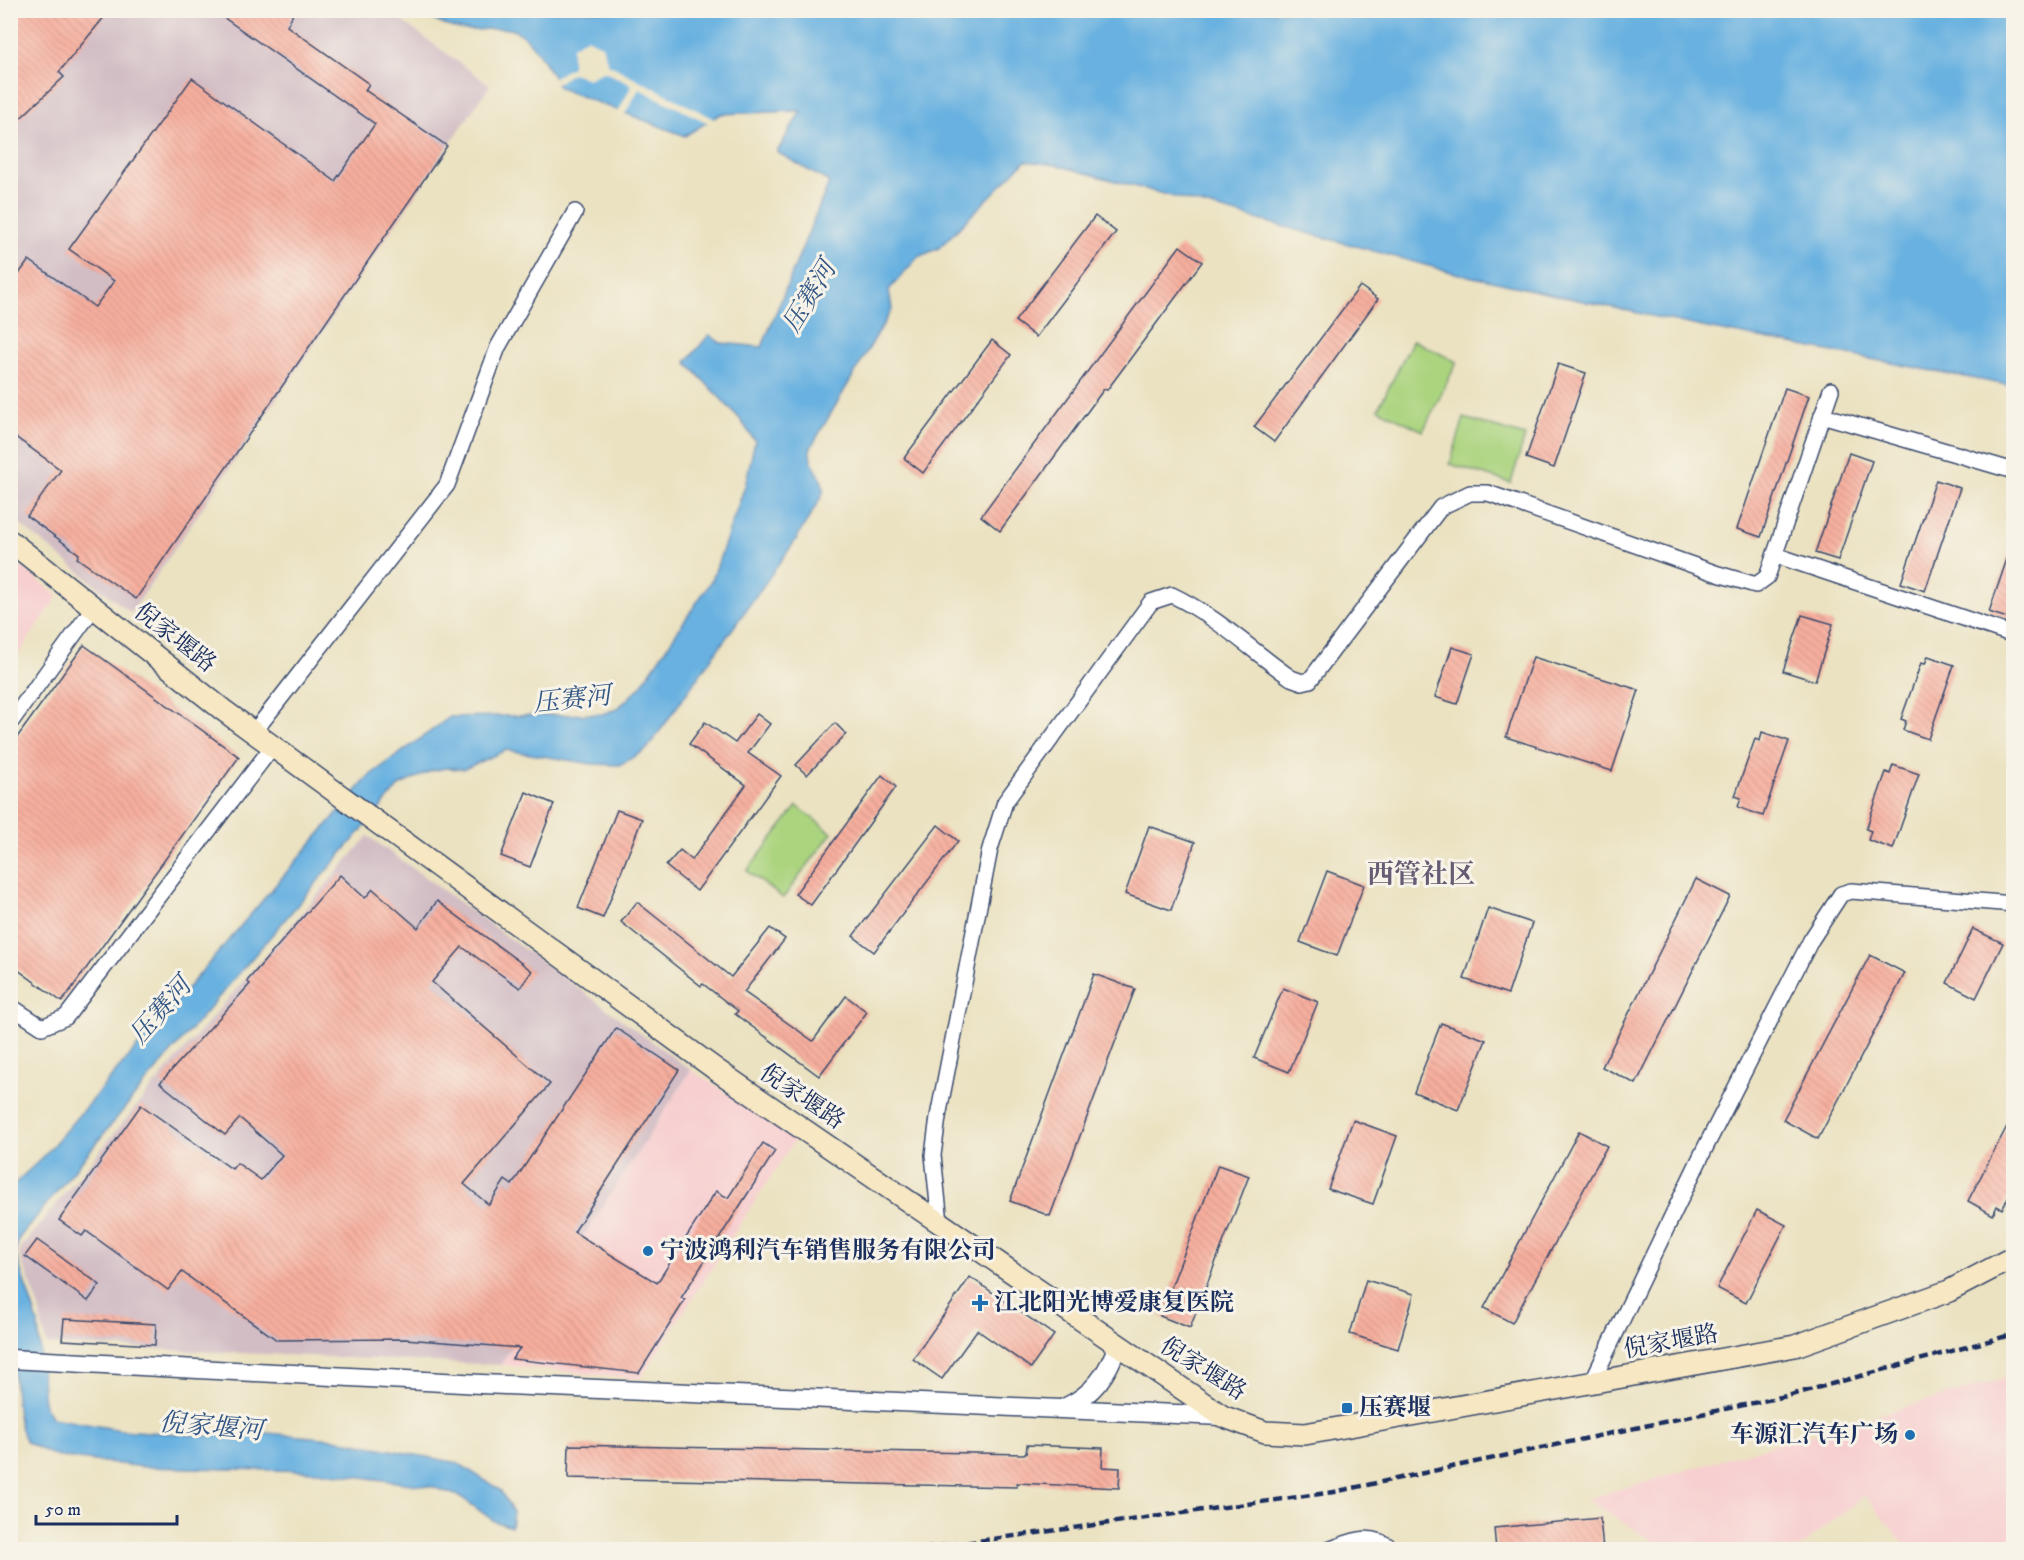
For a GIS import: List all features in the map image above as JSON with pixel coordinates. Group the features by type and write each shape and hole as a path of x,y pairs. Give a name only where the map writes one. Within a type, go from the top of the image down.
{"main road":[{"name":"倪家堰路","path":"10,541 254,732 718,1071 1222,1416 1265,1432 1305,1434 1795,1346 1949,1291 2013,1257"}],"street":[{"path":"254,732 447,485 498,347 575,212"},
{"path":"940,1223 933,1155 938,1117 990,849 1005,802 1150,602 1172,595 1181,599 1209,615 1283,672 1302,682 1310,680 1441,507 1470,493 1488,493 1747,584 1756,585 1767,577 1831,390"},
{"path":"1822,415 2013,471"},
{"path":"1775,555 2013,635"},
{"path":"10,723 94,607"},
{"path":"10,1006 42,1027 66,1017 273,746"},
{"path":"1592,1382 1715,1127 1811,939 1840,894 1851,891 2013,904"},
{"path":"1062,1409 1083,1400 1100,1381 1111,1363 1118,1344"},
{"path":"10,1359 1222,1416"},
{"path":"1328,1550 1364,1537 1376,1539 1394,1550"}],"shaded area":[{"path":"10,11 388,11 490,85 131,613 11,517"},
{"path":"11,558 58,596 11,665"},
{"path":"368,836 691,1070 500,1365 46,1344 37,1300 19,1255 22,1246 148,1092"},
{"name":"宁波鸿利汽车销售服务有限公司","path":"691,1070 796,1138 640,1379 500,1365"},
{"name":"车源汇汽车广场","path":"2013,1376 2013,1549 1908,1549 1865,1495 1798,1549 1666,1549 1586,1499"}],"green space":[{"path":"1413,340 1457,362 1423,431 1378,409"},
{"path":"1464,418 1525,436 1511,483 1450,464"},
{"path":"797,806 832,833 783,898 747,871"}],"water":[{"name":"压赛河","path":"418,11 2013,11 2013,386 1702,327 1455,273 1056,165 1025,161 939,248 918,257 889,290 892,309 810,449 812,461 822,484 822,496 795,541 647,749 620,765 592,764 506,750 464,769 446,768 431,771 400,785 141,1088 19,1238 15,1253 38,1323 44,1406 52,1418 121,1430 207,1436 256,1432 334,1439 458,1463 500,1490 513,1512 511,1527 494,1521 461,1497 433,1487 318,1471 144,1467 55,1456 26,1442 17,1412 11,1360 10,1188 43,1157 369,776 450,717 602,714 617,709 640,687 712,580 745,486 755,441 740,419 686,362 709,335 721,343 762,347 829,182 777,152 801,111 720,114 685,136 559,88 531,44 515,31 501,28 458,29 440,23"}],"pier":[{"path":"586,38 602,45 608,64 716,120 710,124 639,89 624,116 617,114 632,85 604,71 588,79 573,73 554,85 551,79 572,67 572,47"}],"building":[{"path":"10,10 110,10 59,72 64,77 10,128"},
{"path":"213,10 295,10 287,26 369,84 365,90 447,146 136,599 77,558 79,554 27,516 61,470 10,433 10,286 29,260 95,307 114,281 69,249 192,78 335,181 375,124"},
{"path":"1095,216 1116,232 1036,337 1015,321"},
{"path":"1180,246 1202,262 1107,390 1104,389 1000,531 981,516"},
{"path":"1360,286 1378,299 1274,442 1254,427"},
{"path":"992,340 1011,355 923,473 904,458"},
{"path":"1558,364 1586,373 1554,468 1526,458"},
{"path":"1785,388 1809,396 1761,537 1737,529"},
{"path":"1849,453 1872,461 1838,560 1815,553"},
{"path":"1936,480 1960,488 1925,591 1901,583"},
{"path":"2011,547 2013,547 2013,620 1989,612"},
{"path":"1802,615 1833,624 1815,681 1783,671"},
{"path":"84,645 239,757 62,1002 10,964 10,747"},
{"path":"1452,647 1474,654 1457,704 1435,697"},
{"path":"1928,656 1954,665 1928,739 1903,730 1906,721 1901,719 1921,663 1925,664"},
{"path":"1533,657 1639,690 1612,771 1506,737"},
{"path":"757,714 770,724 748,753 781,776 697,891 666,866 680,850 692,860 746,785 689,744 705,722 735,743"},
{"path":"835,723 846,734 807,775 796,765"},
{"path":"1762,732 1789,741 1763,816 1738,807 1741,798 1735,796 1755,739 1760,741"},
{"path":"1893,765 1919,774 1893,849 1868,840 1871,831 1866,829 1886,772 1890,774"},
{"path":"882,775 896,787 811,905 795,894"},
{"path":"526,792 554,804 530,867 501,856"},
{"path":"617,810 642,819 603,918 578,908"},
{"path":"938,825 958,841 874,952 853,936"},
{"path":"1149,826 1195,842 1171,910 1125,894"},
{"path":"1327,871 1364,885 1337,956 1300,942"},
{"path":"340,875 365,898 373,889 418,928 437,901 532,971 520,988 462,947 432,982 550,1084 464,1184 489,1205 505,1180 512,1185 616,1028 679,1070 574,1232 657,1283 716,1191 728,1198 763,1143 775,1151 681,1298 685,1300 639,1373 512,1359 520,1348 405,1339 277,1340 182,1272 168,1290 86,1231 82,1236 59,1220 141,1105 232,1169 237,1163 261,1180 282,1155 240,1118 225,1135 160,1083 250,984 247,981"},
{"path":"1696,879 1730,896 1636,1084 1602,1067"},
{"path":"637,902 731,977 770,928 785,939 744,992 813,1041 846,996 867,1012 819,1076 735,1014 738,1011 703,984 701,986 621,922"},
{"path":"1488,908 1532,923 1508,994 1464,979"},
{"path":"1973,929 2003,943 1976,998 1947,983"},
{"path":"1870,955 1905,973 1818,1139 1783,1120"},
{"path":"1094,974 1135,989 1050,1216 1010,1201"},
{"path":"1283,988 1318,1002 1289,1072 1254,1058"},
{"path":"1441,1023 1486,1040 1458,1110 1414,1092"},
{"path":"2013,1115 2013,1188 2002,1209 1997,1206 1993,1215 1968,1201"},
{"path":"1353,1120 1397,1136 1373,1204 1328,1189"},
{"path":"1579,1131 1607,1146 1512,1323 1484,1308"},
{"path":"1218,1165 1249,1176 1190,1328 1160,1316"},
{"path":"1757,1210 1786,1225 1746,1303 1717,1288"},
{"path":"37,1240 100,1285 88,1301 25,1256"},
{"name":"江北阳光博爱康复医院","path":"970,1277 1054,1335 1031,1368 977,1330 942,1379 913,1359"},
{"path":"1366,1280 1414,1294 1398,1349 1350,1334"},
{"path":"64,1319 156,1324 155,1345 62,1340"},
{"path":"569,1445 1026,1454 1027,1445 1103,1448 1102,1467 1120,1468 1119,1488 1017,1483 1017,1487 568,1478"},
{"path":"1600,1518 1603,1550 1496,1550 1494,1528"}],"railway":[{"path":"913,1550 1334,1492 1791,1395 2014,1334"},
{"path":"1011,1550 1040,1546"}],"place":[{"name":"宁波鸿利汽车销售服务有限公司","path":"648,1251"},
{"name":"江北阳光博爱康复医院","path":"980,1303"},
{"name":"压赛堰","path":"1347,1408"},
{"name":"车源汇汽车广场","path":"1910,1435"}],"district":[{"name":"西管社区","path":"1421,875"}],"water label":[{"name":"倪家堰河","path":"211,1427"}]}
